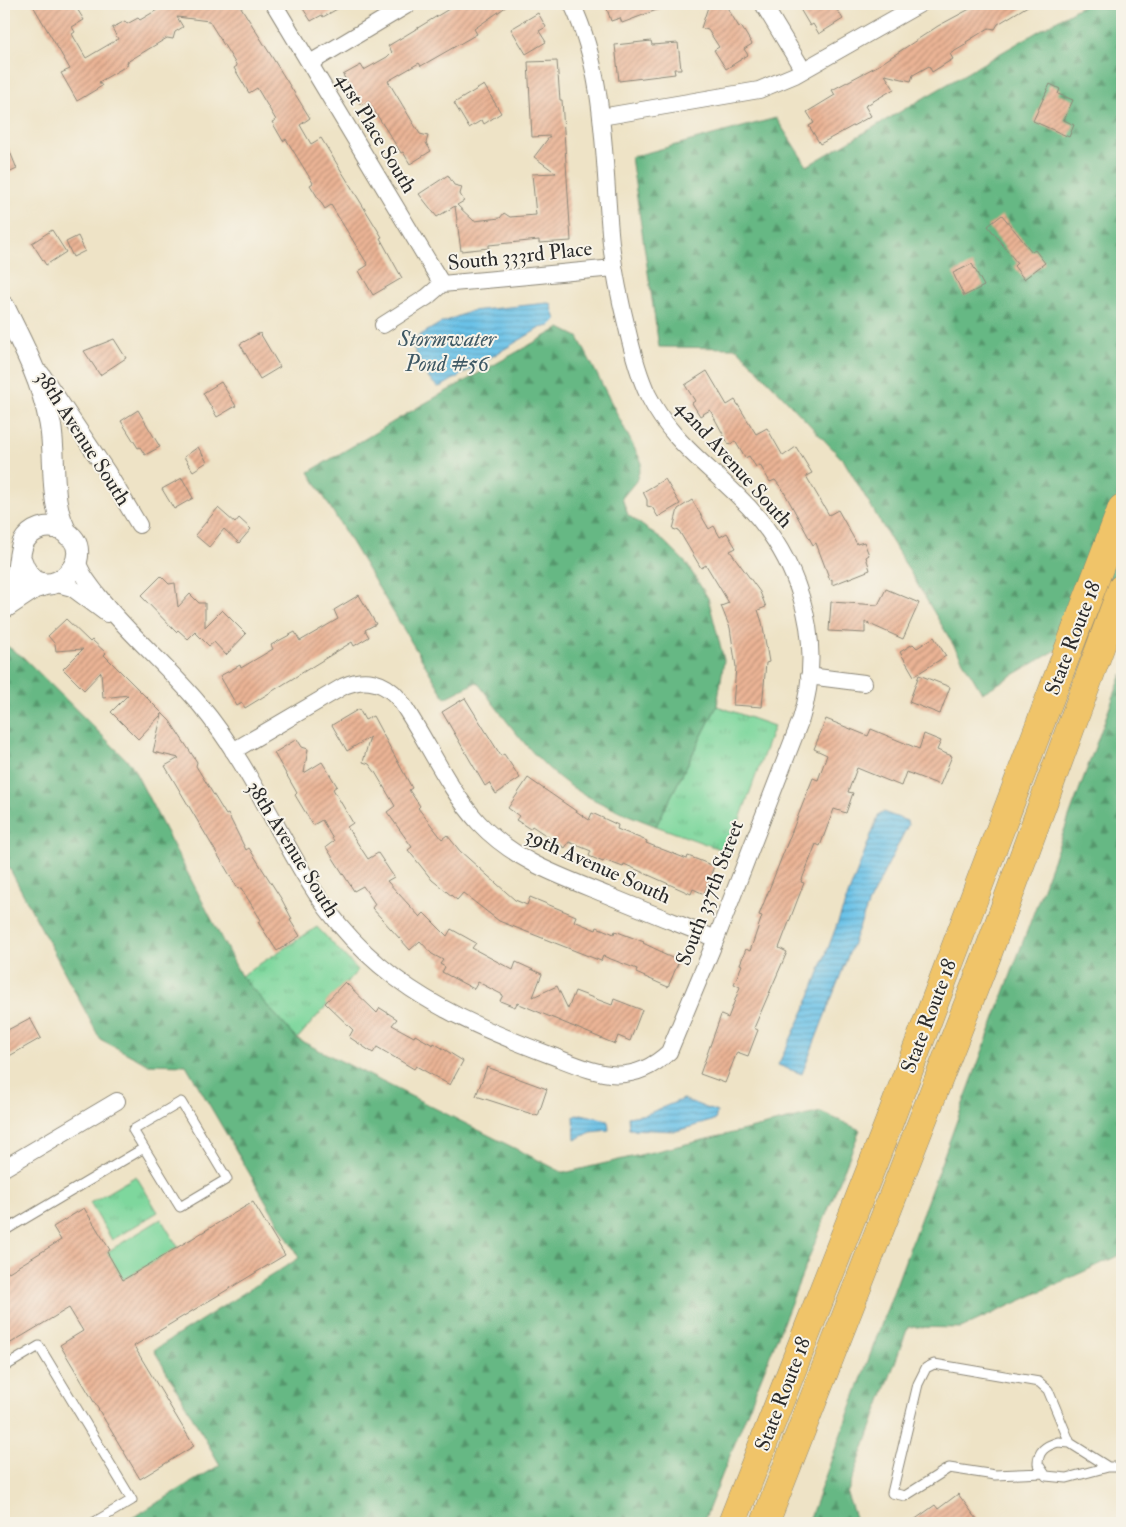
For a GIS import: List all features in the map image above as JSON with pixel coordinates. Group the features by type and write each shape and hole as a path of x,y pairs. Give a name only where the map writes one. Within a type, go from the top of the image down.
{"highway":[{"name":"State Route 18","path":"732,1523 888,1125 1122,508"},
{"name":"State Route 18","path":"766,1523 988,953 1122,588"}],"street":[{"name":"41st Place South","path":"274,4 442,284"},
{"path":"310,63 409,4"},
{"name":"42nd Avenue South","path":"572,4 588,44 601,117 614,268 642,382 656,408 684,447 753,512 776,541 790,565 800,588 806,618 809,694 801,718"},
{"path":"763,4 803,70"},
{"path":"601,117 747,93 770,86 803,70 920,4"},
{"name":"South 333rd Place","path":"383,325 427,297 442,284 614,268"},
{"name":"38th Avenue South","path":"4,307 27,352 45,399 50,426 58,516 68,535"},
{"name":"38th Avenue South","path":"27,352 108,473 139,525"},
{"path":"4,596 14,581 21,560 23,544 34,531 48,500 54,470"},
{"path":"4,608 34,588 69,575 77,559 74,542 62,530 48,527 34,531"},
{"name":"38th Avenue South","path":"77,559 82,573 119,622 200,705 233,751 318,896 337,921 378,966 413,992 447,1011 543,1052 600,1073 624,1076 643,1070"},
{"path":"21,560 27,574 39,582 50,583"},
{"name":"38th Avenue South","path":"50,583 72,588 119,622"},
{"path":"809,676 864,683"},
{"name":"39th Avenue South","path":"233,751 344,686 367,680 378,683 389,689 399,700 460,798 479,822 506,848 528,862 716,939"},
{"name":"South 337th Street","path":"643,1070 656,1064 673,1046 801,718"},
{"path":"4,1168 117,1101"}],"lane":[{"path":"181,1102 227,1179 180,1207 144,1148 133,1130 181,1102"},
{"path":"4,1231 144,1148"},
{"path":"4,1367 39,1346 132,1500 94,1523"},
{"path":"1044,1473 995,1474 949,1468 905,1496 892,1493 918,1384 926,1368 934,1364 1040,1382 1048,1390 1070,1443"},
{"path":"1108,1467 1070,1443 1058,1442 1042,1450 1038,1457 1038,1464 1046,1476 1067,1478 1108,1467 1122,1467"}],"green space":[{"path":"1085,4 1122,4 1122,612 982,693 844,461 737,348 659,347 631,157 776,118 807,166"},
{"path":"560,328 578,337 642,463 636,481 622,498 628,515 665,542 686,563 708,598 724,660 717,706 656,826 589,797 556,775 531,751 477,682 445,698 309,472 420,406"},
{"path":"4,644 23,657 131,764 241,976 297,1039 564,1173 821,1112 860,1130 703,1523 124,1523 220,1465 154,1350 299,1258 186,1065 147,1064 100,1039 4,858"},
{"path":"1122,674 1122,1254 961,1328 908,1327 847,1494 857,1523 808,1523"},
{"path":"717,706 774,726 728,852 656,826"},
{"path":"317,927 358,970 297,1039 241,976"},
{"path":"136,1176 158,1212 112,1240 90,1203"},
{"path":"161,1219 178,1247 123,1280 107,1252"}],"water":[{"name":"Stormwater Pond #56","path":"551,304 556,320 550,326 540,328 442,386 438,387 429,379 412,345 412,340 439,324 471,311"},
{"path":"883,812 907,821 908,825 869,902 802,1074 778,1065 805,1009 879,814"},
{"path":"683,1099 717,1112 715,1120 676,1131 629,1129 628,1117 647,1114"},
{"path":"581,1114 608,1120 609,1130 591,1132 575,1140 574,1116"}],"building":[{"path":"32,4 74,4 84,20 72,27 75,32 72,34 86,58 118,39 112,28 125,21 127,24 138,18 140,20 167,4 239,4 310,118 300,125 311,144 321,138 382,237 380,238 402,278 373,295 359,271 368,265 331,205 325,209 310,185 313,183 286,139 283,141 272,122 276,120 257,88 249,93 234,68 237,66 209,21 177,17 183,27 175,32 173,39 167,38 127,62 128,65 99,82 102,86 77,101 61,73 70,69"},
{"path":"300,4 346,4 323,17 322,15 311,21"},
{"path":"457,4 510,4 474,29 477,34 421,66 419,63 388,81 420,134 428,136 426,143 431,151 410,164 368,101 361,105 343,75 361,65 364,70 387,57 392,52 388,46"},
{"path":"612,4 670,5 622,23 620,18 611,21 606,6"},
{"path":"709,4 725,4 752,44 744,49 748,55 726,69 714,50 719,47 708,30 701,28"},
{"path":"797,4 833,4 843,19 819,34 813,24 810,26"},
{"path":"979,4 1031,4 998,24 995,29 989,28 966,42 967,44 950,54 953,59 932,72 929,66 913,75 911,81 885,75 894,89 865,106 871,116 820,144 809,126 814,123 807,112 835,95 832,90 879,65 938,26"},
{"path":"538,13 546,27 539,31 546,42 526,54 511,29"},
{"path":"651,41 652,45 678,43 681,69 674,69 675,74 619,81 615,45"},
{"path":"557,61 560,100 562,100 571,241 539,243 539,240 489,245 489,248 461,251 455,206 437,217 419,194 448,175 454,185 462,187 460,194 464,201 457,205 474,221 500,218 504,213 510,217 536,215 532,174 556,173 534,157 550,136 532,137 528,62"},
{"path":"1050,84 1060,89 1058,94 1073,100 1064,120 1074,125 1069,137 1033,121"},
{"path":"484,85 501,113 484,124 482,120 469,128 454,103"},
{"path":"4,137 17,169 4,175"},
{"path":"1002,215 1032,252 1035,250 1045,263 1024,279 1014,266 1017,263 988,226"},
{"path":"52,230 66,252 46,265 32,243"},
{"path":"78,236 85,251 73,257 66,242"},
{"path":"972,264 984,286 964,296 953,273"},
{"path":"260,333 280,367 260,379 240,344"},
{"path":"114,339 126,358 100,375 84,351"},
{"path":"707,371 727,405 735,400 756,434 767,428 783,456 796,447 812,473 806,476 829,515 838,510 857,544 864,542 869,555 866,557 870,570 832,585 832,579 830,580 816,543 813,545 783,490 775,480 770,482 760,465 756,467 749,456 745,458 735,441 729,445 710,410 700,416 692,403 695,401 685,385"},
{"path":"221,382 236,406 217,417 203,393"},
{"path":"138,410 160,447 145,455 140,447 138,448 121,421"},
{"path":"198,447 207,462 193,471 184,457"},
{"path":"182,478 193,498 174,509 162,489"},
{"path":"665,479 680,504 658,517 652,507 647,506 647,500 643,492"},
{"path":"692,500 709,529 714,526 720,537 727,533 736,548 730,551 760,592 766,607 758,610 769,662 766,663 762,707 733,705 736,667 730,628 721,606 729,603 706,565 701,568 679,531 673,529 678,509"},
{"path":"218,508 235,523 239,518 251,529 239,543 224,529 209,547 195,535"},
{"path":"161,576 169,584 175,583 178,607 190,594 199,603 205,603 205,627 222,610 246,634 226,655 214,642 209,646 195,632 188,639 178,630 176,632 141,596"},
{"path":"886,589 919,603 903,639 865,622 865,633 829,631 831,602 878,605"},
{"path":"359,595 376,624 365,630 369,637 354,646 352,642 245,708 242,703 237,706 220,676 240,665 241,668 273,649 271,645 295,632 300,641 338,619 334,610"},
{"path":"66,619 90,642 92,640 106,653 104,655 170,721 197,762 196,766 226,815 228,814 246,850 249,848 282,900 292,919 290,920 300,936 277,951 258,922 261,920 241,888 238,889 165,766 179,758 153,752 162,714 138,739 111,712 128,695 103,698 101,672 84,690 63,669 83,649 56,651 55,644 48,636"},
{"path":"934,637 946,656 914,676 900,652 913,644 917,648"},
{"path":"919,675 950,687 940,714 909,702"},
{"path":"465,698 501,756 504,754 520,778 496,794 489,783 485,786 442,712"},
{"path":"359,709 365,720 373,716 412,788 409,790 420,806 418,808 442,839 447,835 460,851 515,900 527,905 530,897 576,916 574,921 596,930 597,927 614,934 615,931 644,942 661,953 679,961 668,987 636,973 637,969 603,956 601,961 499,921 463,893 457,900 432,880 408,850 412,847 387,812 395,806 375,772 369,764 363,762 370,737 347,751 332,725"},
{"path":"826,719 868,736 871,729 919,749 924,734 941,741 937,750 952,756 940,785 906,772 901,786 857,768 848,792 853,793 846,813 834,809 820,846 816,844 801,882 804,883 779,948 787,952 754,1028 758,1030 748,1056 737,1052 725,1083 700,1074 721,1015 728,1018 740,987 734,984 742,965 740,964 746,949 750,951 762,916 759,915 813,778 818,780 827,755 814,749"},
{"path":"297,739 302,747 308,749 304,773 322,762 337,786 333,789 353,823 347,827 368,859 378,853 394,877 387,881 420,917 424,913 447,936 451,929 476,943 472,948 513,970 516,962 542,974 533,997 557,986 568,1009 575,991 612,1005 614,999 642,1010 630,1041 618,1036 615,1044 517,1003 515,1007 500,1001 503,995 478,982 474,989 442,972 445,967 440,964 443,960 432,954 420,941 410,950 372,908 375,904 363,886 354,891 326,847 334,841 322,820 313,825 295,795 297,793 274,753"},
{"path":"528,778 589,820 592,813 618,825 617,829 647,841 646,843 687,859 688,856 714,866 704,894 693,889 691,894 624,864 623,867 604,860 603,862 589,856 591,851 569,842 565,848 532,826 530,829 516,820 519,816 508,808"},
{"path":"345,982 377,1013 380,1008 397,1019 392,1025 414,1037 415,1035 433,1045 434,1043 463,1061 450,1085 416,1066 414,1069 377,1047 373,1053 349,1037 353,1030 325,1003"},
{"path":"30,1018 41,1038 4,1059 4,1032"},
{"path":"487,1067 547,1089 538,1116 476,1096"},
{"path":"253,1202 285,1255 134,1346 194,1446 140,1479 60,1345 83,1331 69,1308 4,1347 4,1275 61,1240 53,1227 84,1208 110,1250 107,1252 123,1280"},
{"path":"958,1494 980,1523 910,1523 935,1505 938,1509"}]}
